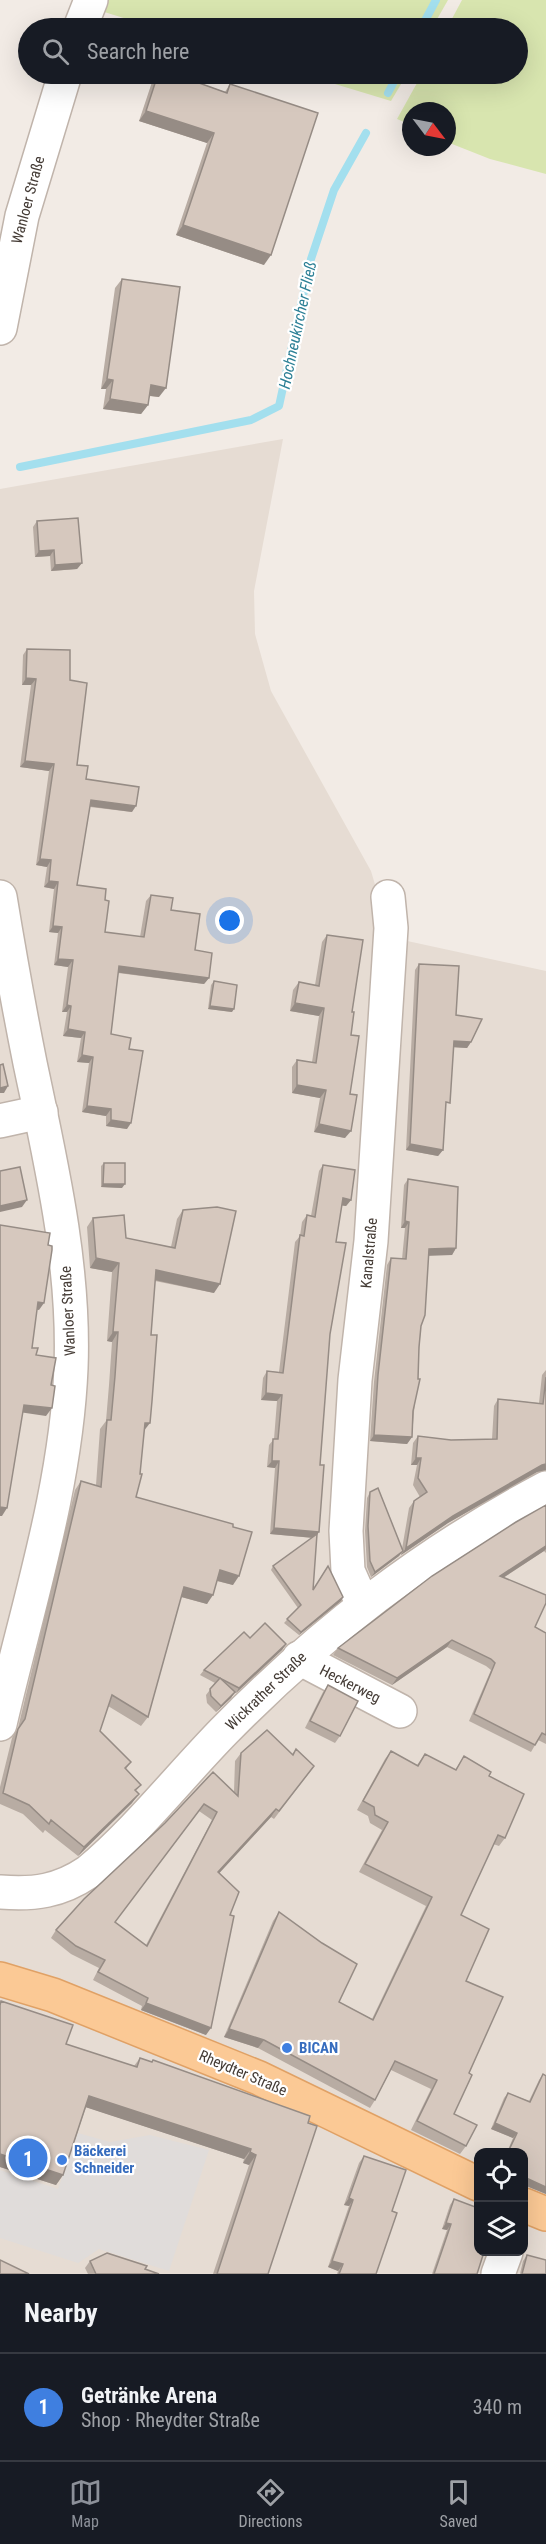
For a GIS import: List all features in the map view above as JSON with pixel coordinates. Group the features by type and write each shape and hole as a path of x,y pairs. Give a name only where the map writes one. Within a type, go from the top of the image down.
{"main road":[{"name":"Rheydter Straße","path":"0,1979 53,1995 259,2078 474,2182"},
{"path":"528,2207 546,2214"}],"street":[{"path":"84,18 91,0"},
{"name":"Wanloer Straße","path":"0,328 22,216 61,84"},
{"name":"Wanloer Straße","path":"0,897 4,942 41,1112 63,1238 70,1302 71,1368 58,1476 0,1724"},
{"name":"Kanalstraße","path":"363,1605 348,1571 346,1531 355,1380 371,1241 375,1183 391,928 388,897"},
{"path":"0,1121 41,1112"},
{"name":"Wickrather Straße","path":"0,1892 46,1892 61,1888 88,1872 224,1731 299,1658 363,1605 446,1546 546,1488"},
{"name":"Heckerweg","path":"299,1658 400,1711"},
{"path":"498,2274 505,2256"}],"shaded area":[{"path":"283,439 254,591 255,634 271,691 371,871 382,908 398,939 546,971 546,2274 0,2274 0,489"},
{"path":"78,2133 110,2142 150,2135 209,2150 169,2271 99,2249 78,2263 0,2238 0,2170 58,2189"}],"green space":[{"path":"105,0 448,0 438,18 124,18 101,11"},
{"path":"462,0 546,0 546,174 490,159 456,146 456,102 406,102 416,84 528,84 528,18 452,18"},
{"path":"335,84 401,84 391,101"},
{"path":"402,110 402,121 397,119"}],"building":[{"path":"155,84 202,84 227,93 230,84 318,113 271,255 183,225 214,133 146,111"},
{"path":"122,279 180,287 166,388 151,385 148,405 110,399 113,380 107,379"},
{"path":"78,518 82,563 55,565 54,550 39,551 37,521"},
{"path":"27,649 70,650 70,680 87,683 77,765 88,766 86,779 139,787 136,806 91,800 77,885 106,889 105,900 109,901 105,932 144,937 151,895 173,898 171,910 200,914 195,950 212,953 209,978 119,966 111,1034 131,1038 129,1049 143,1051 131,1123 111,1120 111,1109 87,1106 93,1057 82,1055 85,1032 68,1029 71,1006 67,1005 73,960 58,959 62,927 53,926 58,882 49,881 51,860 40,859 54,764 25,761 36,679 26,678"},
{"path":"327,935 363,940 352,1012 354,1012 351,1035 359,1036 350,1094 357,1095 351,1131 319,1124 326,1090 297,1085 297,1060 316,1063 324,1008 295,1003 299,982 319,986"},
{"path":"419,964 459,966 456,1015 482,1019 471,1042 454,1041 450,1103 446,1102 443,1150 410,1144"},
{"path":"214,981 237,985 234,1009 210,1006"},
{"path":"3,1064 8,1086 0,1088 0,1065"},
{"path":"104,1163 125,1163 125,1184 103,1184"},
{"path":"323,1165 355,1170 351,1200 343,1198 336,1242 346,1243 330,1334 320,1465 324,1465 319,1532 274,1528 279,1461 272,1461 273,1439 278,1439 282,1395 266,1393 267,1371 283,1373 300,1235 304,1236 307,1215 315,1217"},
{"path":"20,1167 27,1200 0,1206 0,1171"},
{"path":"408,1179 458,1187 456,1248 429,1249 425,1315 421,1326 419,1347 418,1379 420,1379 413,1411 412,1437 374,1435 391,1258 406,1259 409,1222 405,1221"},
{"path":"217,1207 236,1211 220,1284 156,1270 151,1335 157,1335 152,1401 150,1423 145,1423 140,1474 142,1474 136,1497 233,1524 233,1527 252,1532 239,1576 220,1570 213,1595 184,1587 148,1717 112,1695 100,1731 131,1762 125,1768 141,1785 135,1790 139,1794 84,1847 51,1820 49,1824 29,1805 3,1793 18,1729 25,1719 81,1481 101,1487 107,1420 111,1420 115,1376 118,1332 113,1332 119,1263 96,1258 93,1218 124,1215 126,1238 175,1248 183,1210"},
{"path":"0,1225 50,1233 48,1245 52,1246 52,1250 44,1303 38,1302 32,1348 38,1348 36,1355 56,1358 51,1385 55,1386 52,1408 24,1405 7,1508 0,1507"},
{"path":"546,1377 546,1464 453,1516 406,1548 414,1501 427,1492 418,1478 421,1458 416,1458 418,1436 451,1440 497,1439 498,1399 543,1404"},
{"path":"378,1488 403,1551 375,1572 370,1561 368,1526 370,1492"},
{"path":"546,1505 546,1546 500,1576 546,1595 546,1603 535,1627 546,1633 546,1735 542,1733 535,1745 474,1714 495,1663 491,1659 452,1640 397,1678 338,1648 432,1576"},
{"path":"317,1534 313,1590 328,1566 343,1597 301,1632 287,1619 301,1605 273,1566"},
{"path":"265,1623 286,1644 239,1688 204,1670 244,1632 250,1638"},
{"path":"220,1678 235,1692 221,1706 211,1696 210,1689"},
{"path":"328,1685 358,1701 340,1736 310,1721"},
{"path":"267,1730 293,1755 296,1749 314,1766 279,1811 276,1809 218,1872 239,1892 230,1915 234,1916 211,2028 146,2003 148,1998 98,1972 105,1960 76,1946 56,1930 84,1899 165,1823 213,1772 238,1796 241,1753","holes":["204,1804 217,1812 147,1946 115,1922"]},
{"path":"391,1751 418,1766 425,1754 456,1770 464,1756 491,1772 489,1776 524,1794 505,1838 498,1835 461,1915 489,1929 466,1981 503,1997 469,2073 472,2075 454,2114 477,2125 466,2146 417,2121 437,2080 395,2061 375,2100 264,2040 229,2029 279,1912 322,1943 357,1964 339,2002 373,2020 432,1897 365,1864 388,1822 375,1815 374,1807 363,1801"},
{"path":"1,2001 73,2025 66,2044 137,2067 140,2058 152,2062 153,2060 310,2116 308,2123 317,2126 268,2274 217,2274 256,2155 250,2152 251,2149 89,2096 63,2175 0,2154"},
{"path":"543,2074 546,2076 546,2187 528,2179 528,2148 510,2148 517,2133 495,2123 508,2093 530,2102"},
{"path":"364,2156 406,2170 392,2211 397,2213 376,2274 339,2274 343,2264 332,2261 353,2200 349,2198"},
{"path":"454,2199 474,2206 474,2256 483,2256 477,2274 434,2274 451,2224 446,2223"},
{"path":"107,2253 147,2266 145,2269 159,2274 96,2274 90,2261"},
{"path":"528,2255 546,2260 546,2274 522,2274"},
{"path":"0,2260 29,2274 0,2274"}],"waterway":[{"name":"Hochneukircher Fließ","path":"426,18 436,0"},
{"name":"Hochneukircher Fließ","path":"388,93 393,84"},
{"name":"Hochneukircher Fließ","path":"20,467 251,420 279,406 311,259 334,190 366,133"}],"place":[{"name":"BICAN","path":"287,2048"},
{"name":"Getränke Arena","path":"28,2158"},
{"name":"Bäckerei Schneider","path":"62,2160"}]}
